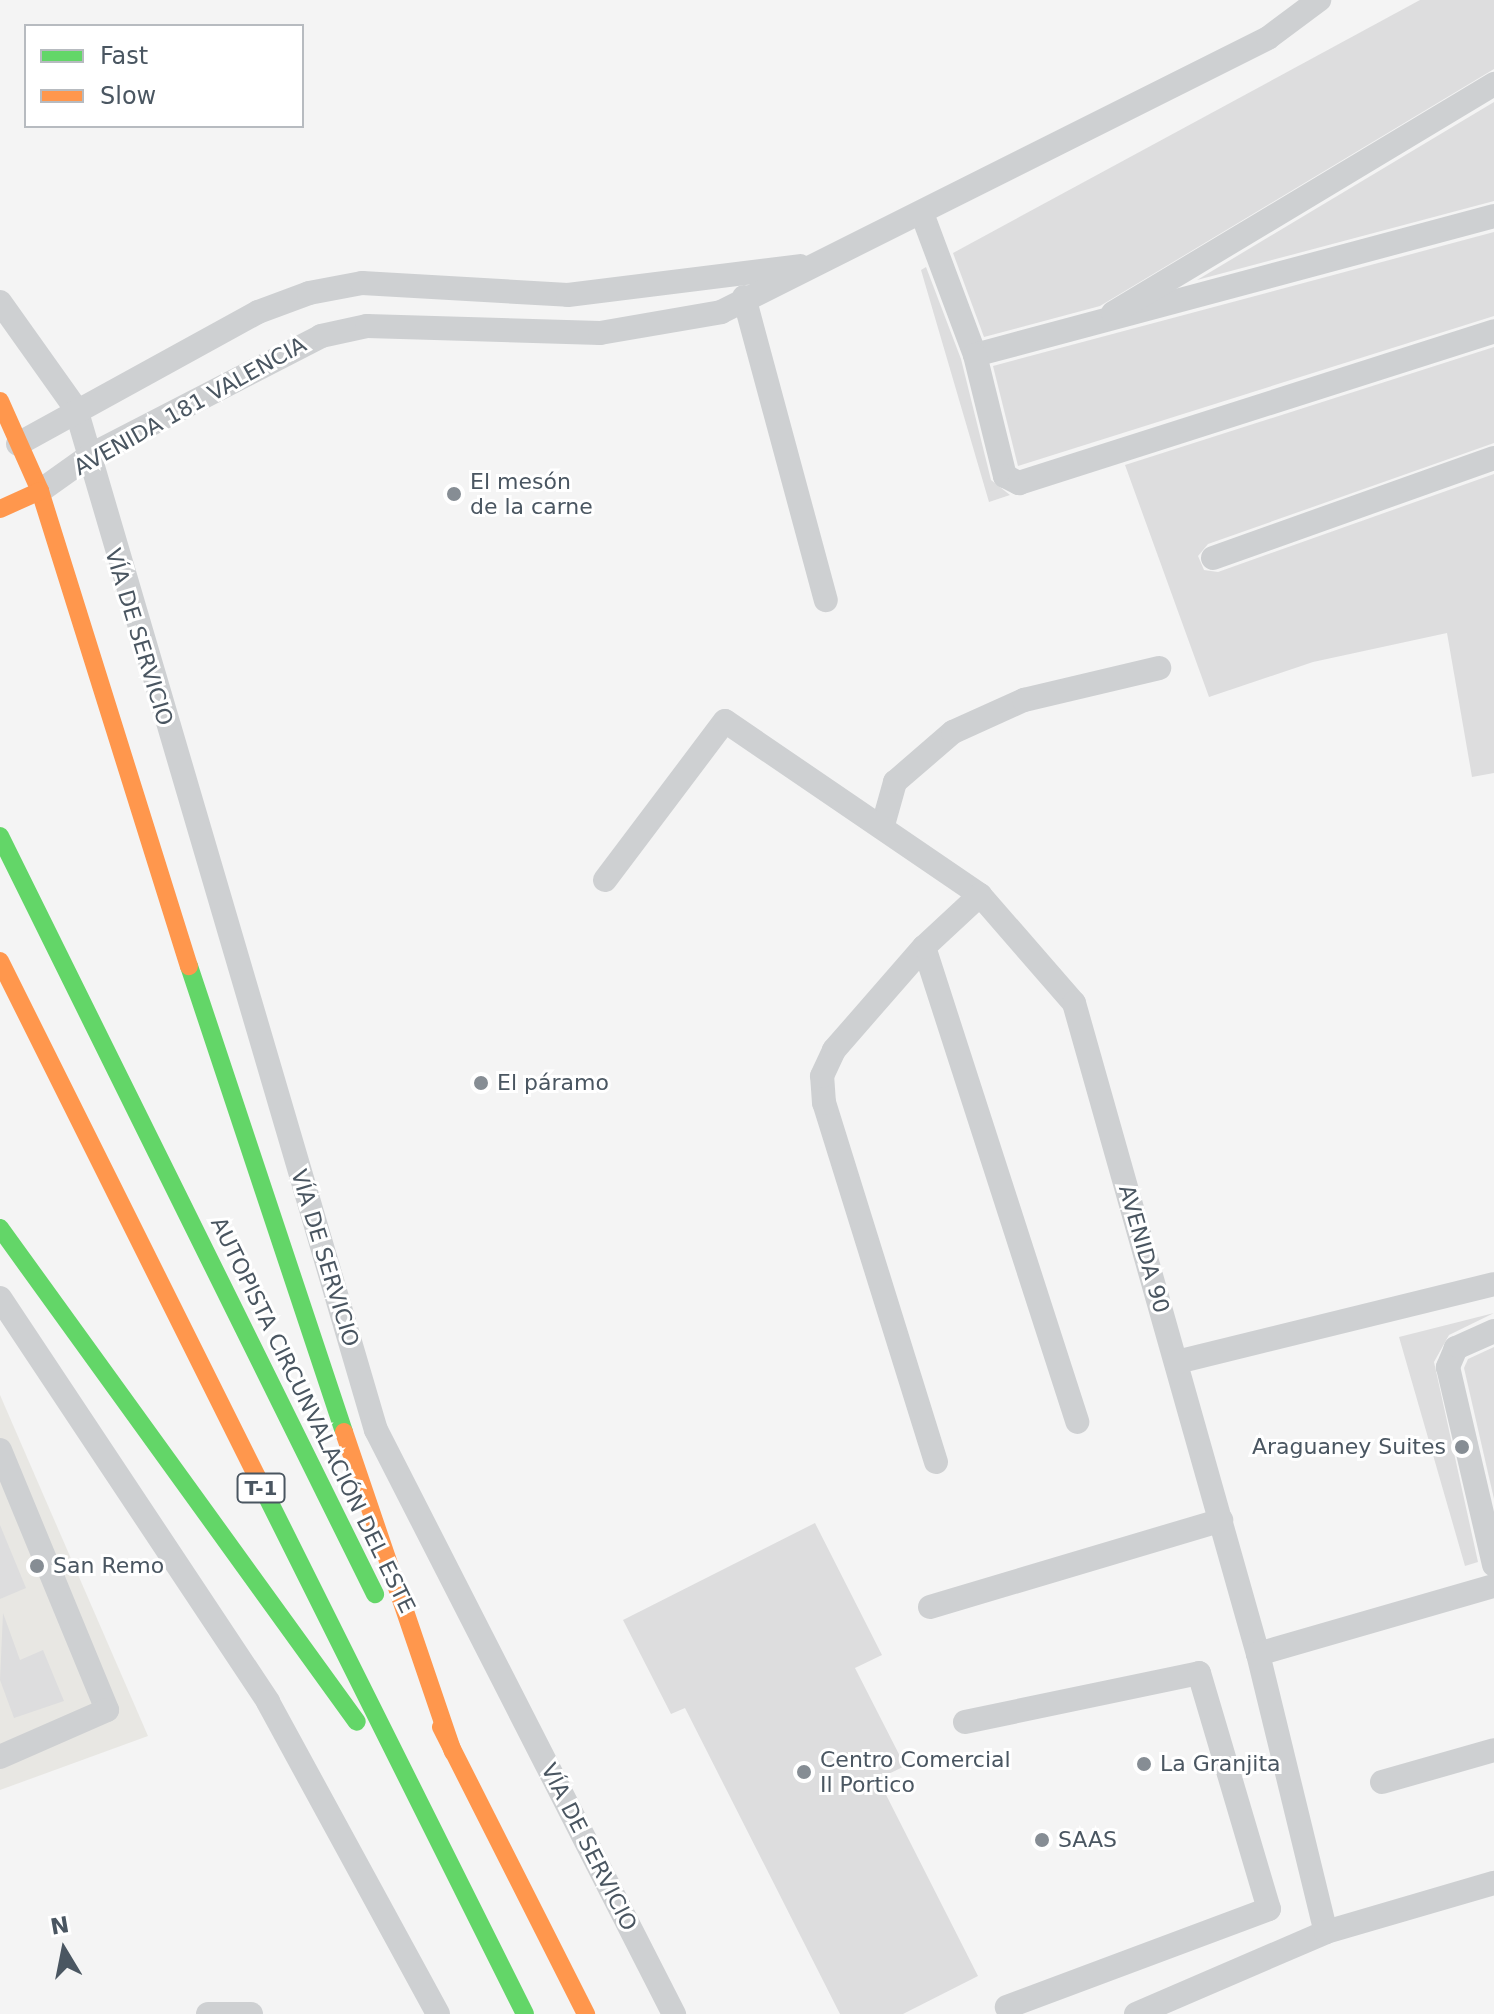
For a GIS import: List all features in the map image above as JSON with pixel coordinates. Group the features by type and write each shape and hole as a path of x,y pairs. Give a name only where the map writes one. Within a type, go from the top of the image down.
{"main road":[{"path":"0,401 9,448 40,491 239,1126 453,1752"},
{"name":"AVENIDA 181 VALENCIA","path":"0,509 40,491"},
{"name":"AUTOPISTA CIRCUNVALACIÓN DEL ESTE","path":"0,836 586,2014"},
{"name":"T-1","path":"0,961 405,1780 525,2014"},
{"path":"0,1228 318,1674 405,1780"}],"street":[{"path":"814,265 923,216 1268,38 1319,0"},
{"path":"1086,328 1494,84"},
{"path":"923,216 975,355 1005,476 1019,483 1494,331"},
{"path":"975,355 1086,328 1494,216"},
{"name":"AVENIDA 181 VALENCIA","path":"9,448 258,312 309,293 362,283 568,295 814,265"},
{"name":"AVENIDA 181 VALENCIA","path":"40,491 89,456 321,336 367,326 600,333 721,312 744,297 814,265"},
{"path":"309,293 321,336"},
{"path":"744,297 826,600"},
{"name":"VÍA DE SERVICIO","path":"0,302 76,409 376,1430 674,2014"},
{"path":"1213,558 1494,458"},
{"path":"883,825 895,782 953,732 1024,700 1159,668"},
{"name":"AVENIDA 90","path":"605,880 725,721 883,825 980,895 1050,968 1074,1003 1258,1654 1326,1932"},
{"path":"936,1462 824,1103 822,1076 834,1050 924,947 980,895"},
{"path":"924,947 1077,1422"},
{"path":"1177,1362 1494,1284"},
{"path":"0,1298 268,1702 438,2014"},
{"path":"1494,1331 1463,1343 1448,1367 1494,1565"},
{"path":"0,1450 107,1710 1,1751"},
{"path":"930,1607 1221,1520"},
{"path":"1258,1654 1494,1586"},
{"path":"965,1722 1199,1673 1269,1909 1007,2007"},
{"path":"1382,1782 1494,1750"},
{"path":"1136,2014 1326,1932 1494,1883"},
{"path":"1245,1919 1262,1960"},
{"path":"208,2014 251,2014"}],"shaded area":[{"name":"San Remo","path":"0,1395 148,1736 0,1790"}],"building":[{"path":"1420,0 1494,0 1494,69 1100,306 984,337 953,253"},
{"path":"1494,102 1494,201 1197,280"},
{"path":"1494,232 1494,316 1018,466 993,366"},
{"path":"926,267 961,359 991,480 1010,495 989,502 921,270"},
{"path":"1494,347 1494,443 1208,544 1198,556 1204,570 1218,572 1494,474 1494,773 1472,777 1447,633 1313,662 1209,697 1125,465"},
{"path":"1494,1313 1449,1335 1434,1362 1478,1562 1465,1566 1399,1337"},
{"path":"1494,1347 1494,1499 1464,1368 1468,1359"},
{"name":"Centro Comercial Il Portico","path":"815,1523 882,1655 855,1668 905,1766 878,1779 978,1976 903,2014 840,2014 685,1708 671,1714 623,1620"},
{"path":"0,1525 26,1588 0,1599"},
{"path":"3,1613 20,1660 43,1650 64,1701 14,1718 0,1680"}],"traffic: fast":[{"path":"0,836 375,1594"},
{"path":"189,966 344,1432"},
{"path":"0,1228 357,1722"},
{"path":"257,1477 525,2014"}],"traffic: slow":[{"path":"0,401 40,491 189,966"},
{"path":"0,509 40,491"},
{"path":"0,961 257,1477"},
{"path":"344,1432 453,1752"},
{"path":"441,1727 586,2014"}],"place":[{"name":"El mesón de la carne","path":"454,494"},
{"name":"El páramo","path":"481,1083"},
{"name":"Araguaney Suites","path":"1462,1447"},
{"name":"San Remo","path":"37,1566"},
{"name":"La Granjita","path":"1144,1764"},
{"name":"Centro Comercial Il Portico","path":"804,1772"},
{"name":"SAAS","path":"1042,1840"}]}
